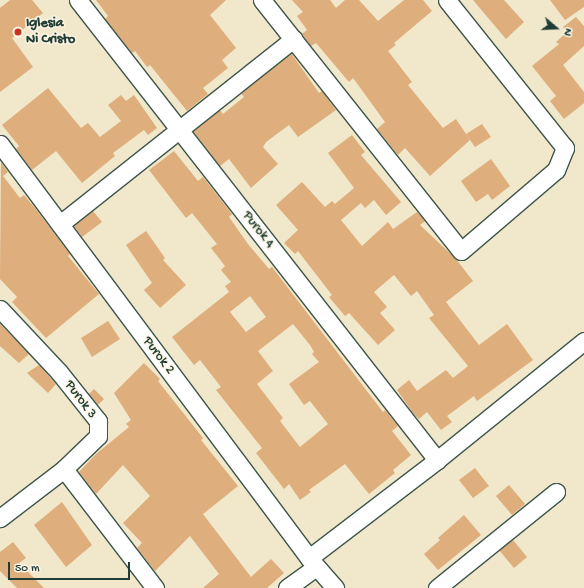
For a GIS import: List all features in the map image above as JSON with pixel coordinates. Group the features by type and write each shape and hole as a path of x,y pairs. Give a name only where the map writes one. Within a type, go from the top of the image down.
{"street":[{"name":"Purok 4","path":"78,0 437,460"},
{"path":"262,0 461,251 556,170 565,148 447,0"},
{"path":"60,224 293,39"},
{"name":"Purok 2","path":"0,144 313,563 334,588"},
{"name":"Purok 3","path":"0,309 59,372 98,421 98,436 64,469 0,518"},
{"path":"287,588 313,563 584,341"},
{"path":"64,469 155,588"},
{"path":"437,588 556,492"}],"building":[{"name":"Iglesia Ni Cristo","path":"10,0 32,0 43,13 12,38 33,67 0,92 0,8"},
{"path":"96,0 226,0 210,15 236,48 222,60 228,68 203,88 208,94 187,111 150,65 147,67 135,51 132,53 105,19 108,16"},
{"path":"292,0 330,0 336,8 345,0 359,0 378,21 404,0 423,0 432,11 394,43 396,45 388,51 412,82 408,85 443,128 456,119 470,140 430,176 405,148 398,155 377,129 385,122 353,78 349,82 316,43 311,46 304,37 302,34 307,30 297,16 303,12"},
{"path":"473,0 504,0 524,22 506,39"},
{"path":"550,0 584,0 584,7 565,20"},
{"path":"576,17 584,26 584,46 563,65 584,92 584,103 564,119 550,101 556,96 532,66 559,44 556,42 567,32 563,27"},
{"path":"291,53 319,93 322,91 336,110 298,137 289,125 266,142 263,147 278,164 251,188 229,159 220,166 193,131 220,110 223,114 244,97 241,93"},
{"path":"48,88 81,128 88,123 100,137 121,121 108,105 121,95 126,101 134,95 157,128 148,135 144,130 113,153 115,156 82,183 56,151 32,170 16,149 19,146 2,125"},
{"path":"482,124 491,137 475,147 466,134"},
{"path":"352,135 365,152 361,155 401,202 386,215 374,200 365,208 361,203 341,220 362,246 388,222 393,229 417,212 425,221 420,225 456,259 473,281 446,302 479,345 507,324 533,360 477,401 474,396 447,416 452,422 441,430 427,412 419,419 397,390 409,380 417,391 446,370 453,378 468,366 429,318 434,315 417,291 411,296 394,275 374,292 387,307 380,313 395,330 378,345 349,313 345,316 329,297 332,295 298,251 295,254 284,243 298,230 276,205 302,182 325,207 332,201 335,204 354,188 328,153"},
{"path":"174,151 198,181 203,177 232,214 229,217 248,244 269,269 272,267 383,412 385,410 398,426 392,431 411,455 393,470 395,473 369,494 345,464 309,490 311,492 300,500 289,484 284,489 256,453 262,448 216,390 221,387 200,360 194,365 172,337 229,292 225,286 231,282 221,270 225,266 211,248 217,244 192,213 186,218 149,170","holes":["250,296 266,317 246,332 230,312","293,324 310,345 314,352 312,354 319,362 289,384 304,405 310,401 328,424 300,447 280,421 283,418 257,384 273,371 258,351"]},
{"path":"491,159 510,186 492,200 488,194 476,202 461,181"},
{"path":"1,162 8,172 3,176 20,198 24,195 35,208 70,254 68,256 99,294 46,338 12,302 17,297 0,279"},
{"path":"93,211 102,222 82,237 74,226"},
{"path":"146,231 165,258 163,260 186,285 160,308 144,290 152,283 126,245"},
{"path":"108,321 120,339 92,357 81,338"},
{"path":"0,324 29,354 19,363 0,346"},
{"path":"144,363 160,379 158,381 203,438 201,440 238,486 203,514 251,577 271,559 284,573 267,588 203,588 219,574 190,536 155,571 137,548 142,543 123,523 150,496 123,465 96,494 79,472 96,454 129,427 126,424 131,420 114,393"},
{"path":"39,365 56,384 48,393 27,373"},
{"path":"94,389 104,399 98,405 89,394"},
{"path":"475,468 489,486 473,498 459,480"},
{"path":"509,485 525,504 512,515 496,496"},
{"path":"62,502 92,545 66,567 34,525"},
{"path":"464,515 481,535 438,570 424,554 440,540 438,538"},
{"path":"513,540 527,557 514,568 499,550"},
{"path":"13,542 26,558 19,563 44,588 17,588 0,571 0,552"}],"place":[{"name":"Iglesia Ni Cristo","path":"18,32"}]}
